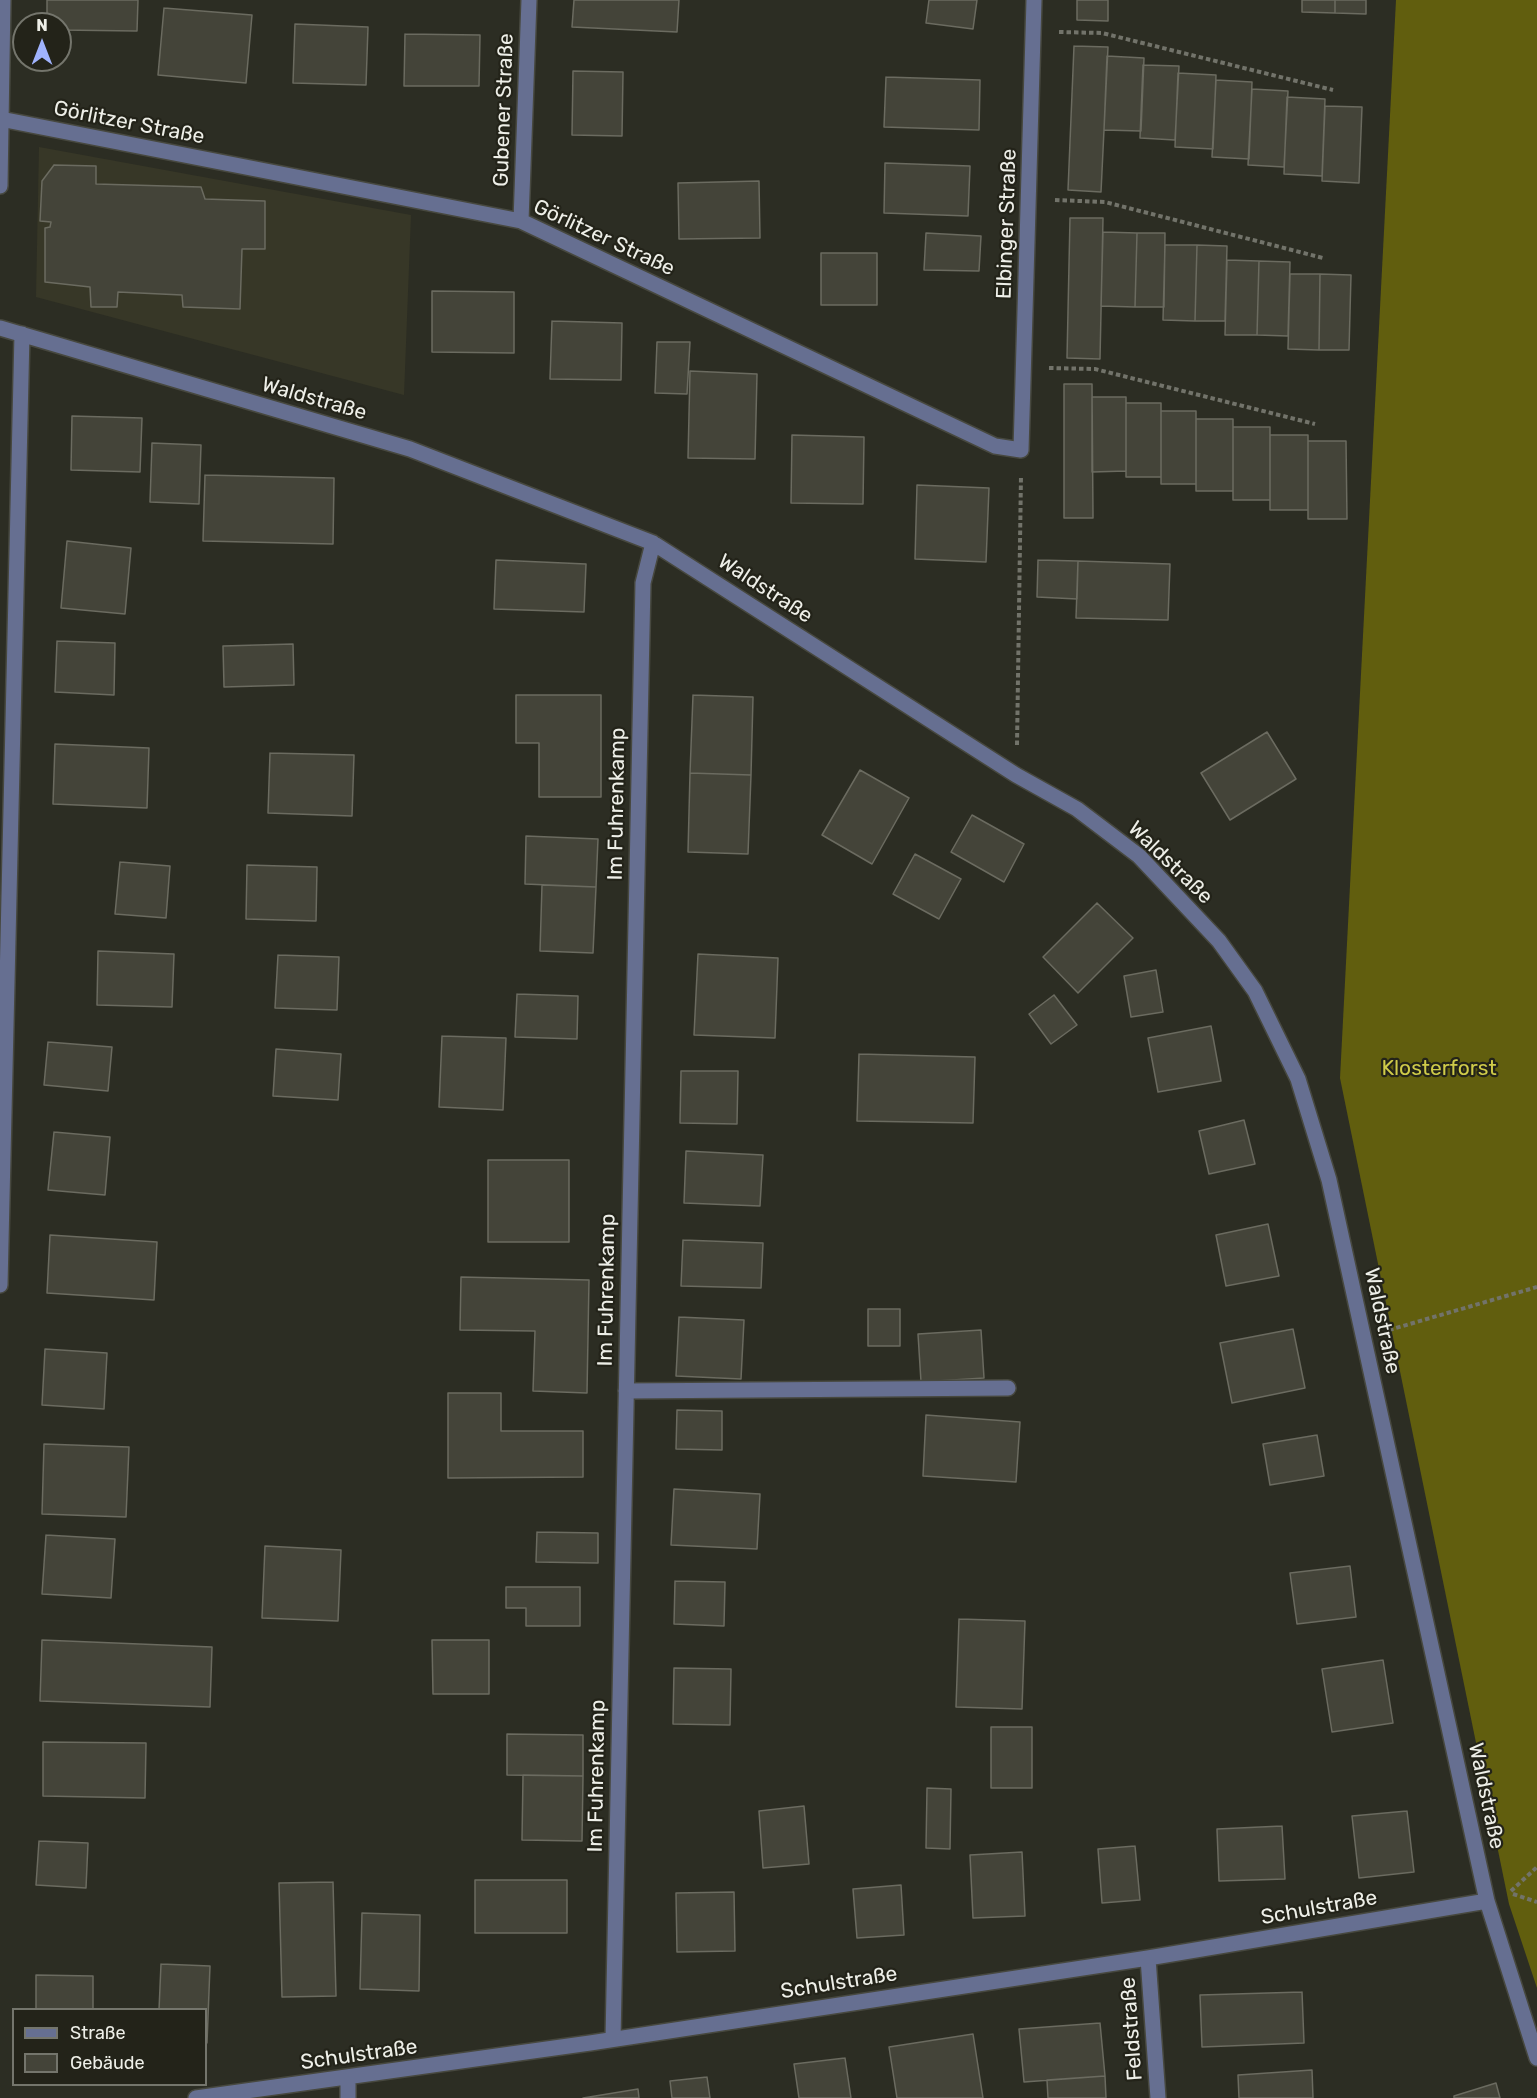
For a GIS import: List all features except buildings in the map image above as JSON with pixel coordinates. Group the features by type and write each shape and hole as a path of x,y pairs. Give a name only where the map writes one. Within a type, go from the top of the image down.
{"street":[{"path":"0,186 3,0"},
{"name":"Gubener Straße","path":"521,221 529,0"},
{"name":"Elbinger Straße","path":"1021,450 1034,0"},
{"name":"Görlitzer Straße","path":"1,119 521,221 994,446 1021,450"},
{"name":"Waldstraße","path":"0,328 410,449 653,543 1016,775 1077,809 1139,856 1219,941 1255,991 1298,1079 1329,1180 1487,1900 1537,2058"},
{"path":"0,1285 4,955 22,334"},
{"name":"Im Fuhrenkamp","path":"613,2039 643,583 653,543"},
{"path":"626,1391 1008,1388"},
{"name":"Schulstraße","path":"196,2098 348,2078 1148,1958 1487,1900"},
{"name":"Feldstraße","path":"1148,1958 1158,2098"},
{"path":"348,2078 348,2098"}],"path":[{"path":"1051,32 1102,33 1333,90"},
{"path":"1046,200 1105,202 1323,258"},
{"path":"1041,368 1095,369 1315,424"},
{"path":"1016,775 1021,450"},
{"path":"1364,1336 1537,1287"},
{"path":"1537,1867 1509,1893 1537,1902"}],"shaded area":[{"path":"39,147 411,215 404,395 36,297"}],"green space":[{"name":"Klosterforst","path":"1396,0 1537,0 1537,1988 1509,1904 1340,1078"}]}
